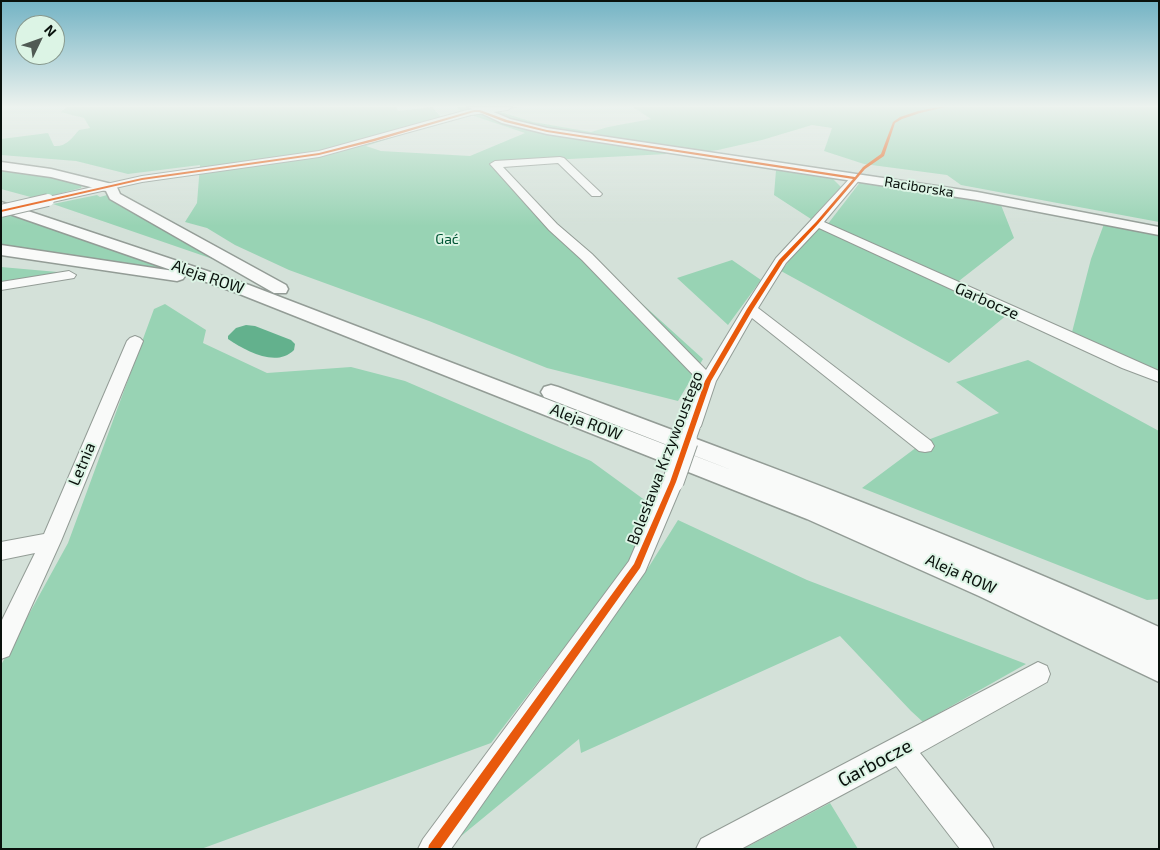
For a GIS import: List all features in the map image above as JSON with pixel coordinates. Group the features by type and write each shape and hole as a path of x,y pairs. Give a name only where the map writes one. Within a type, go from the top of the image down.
{"main road":[{"name":"Raciborska","path":"650,147 977,196 1159,231"},
{"path":"1,166 60,174 105,188 115,196 280,289"},
{"name":"Aleja ROW","path":"1,196 126,236 280,289 690,445 1027,580 1159,642"},
{"name":"Aleja ROW","path":"1,206 243,289 888,541 1036,608 1159,668"},
{"path":"1,250 180,277 243,289"}],"street":[{"path":"1,211 105,188 181,174 319,154 345,147"},
{"path":"596,194 560,160 495,164 554,227 587,257 708,381"},
{"name":"Bolesława Krzywoustego","path":"433,849 637,566 673,482 708,381 750,309 781,261 856,178"},
{"name":"Garbocze","path":"817,223 1159,377"},
{"path":"1,286 69,275"},
{"path":"750,309 925,446"},
{"name":"Letnia","path":"1,648 50,541 135,341"},
{"path":"1,551 50,541"},
{"name":"Garbocze","path":"711,849 900,750 1038,674"},
{"path":"900,750 979,849"}],"green space":[{"name":"Gać","path":"1,147 368,147 381,151 470,156 492,147 659,147 667,154 492,163 596,262 703,359 678,401 547,368 429,321 289,270 235,245 207,228 185,222 197,203 200,165 128,174 76,161 1,155"},
{"name":"Gać","path":"663,147 733,147 704,152"},
{"name":"Gać","path":"826,147 1159,147 1159,222 961,185 947,175 864,164 824,151"},
{"path":"1,167 43,173 82,185 81,188 38,199 1,189"},
{"path":"776,170 833,179 841,187 811,219 774,195"},
{"path":"861,181 1001,205 1014,238 955,284 827,225"},
{"path":"97,195 100,197 107,195 236,267 53,204"},
{"path":"8,214 188,275 1,246 1,216"},
{"path":"1104,224 1159,235 1159,373 1071,336 1091,259"},
{"path":"818,226 1008,314 949,363 781,271"},
{"path":"732,260 761,280 728,325 677,278"},
{"path":"1,267 69,273 1,285"},
{"path":"165,304 206,330 203,343 267,373 351,367 405,381 591,461 646,501 632,559 491,743 201,849 1,849 1,665 68,543 154,309"},
{"path":"1028,360 1159,431 1159,599 1147,600 862,488 925,441 999,413 956,382"},
{"path":"678,520 807,580 1026,664 923,722 840,636 581,753 579,739 460,837 650,565"},
{"path":"830,803 858,849 745,849 745,848"}],"shaded area":[{"path":"246,325 255,326 291,340 295,344 294,350 279,358 270,358 243,348 228,339 228,336 236,328"}],"cycle path":[{"path":"1,211 142,179 319,154 348,147"},
{"path":"650,147 856,178"},
{"path":"433,849 637,566 673,482 708,381 750,309 781,261 817,223 864,168 883,155 886,147"}]}
